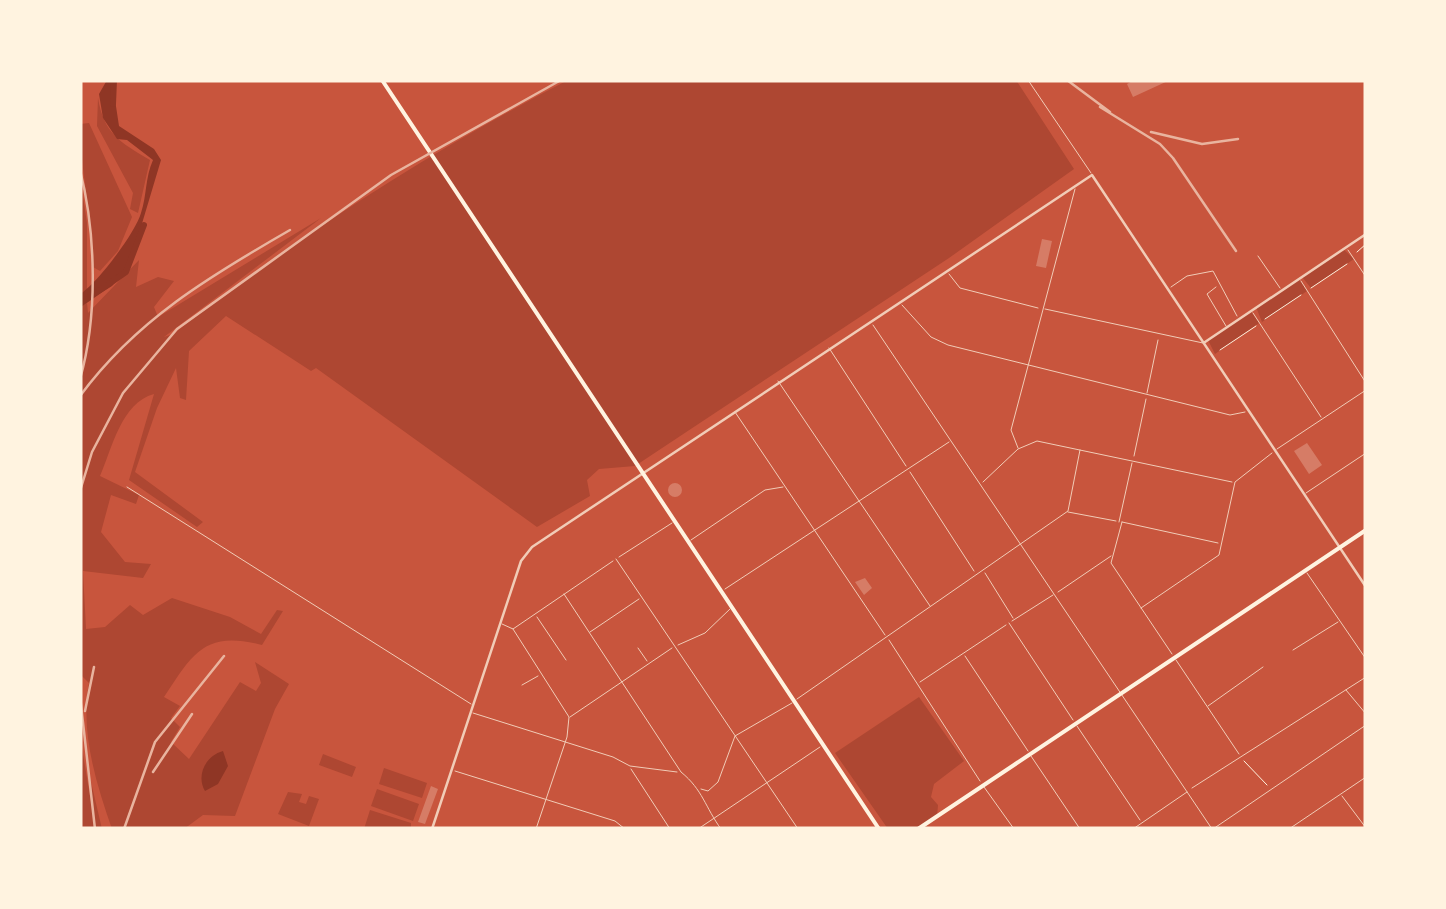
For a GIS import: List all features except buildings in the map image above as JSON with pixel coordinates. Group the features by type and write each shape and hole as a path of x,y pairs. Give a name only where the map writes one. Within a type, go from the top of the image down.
{"main road":[{"path":"382,80 880,829"},
{"path":"918,829 1366,530"}],"street":[{"path":"1028,80 1366,587"},
{"path":"432,829 521,560 532,547 1092,175"},
{"path":"1018,449 1011,430 1076,186"},
{"path":"948,272 960,288 1159,337 1204,343 1366,234"},
{"path":"1346,247 1366,277"},
{"path":"1258,256 1282,290"},
{"path":"1168,289 1187,276 1209,270 1238,319"},
{"path":"1299,279 1366,383"},
{"path":"1218,286 1207,294 1227,326"},
{"path":"900,302 931,337 1230,415 1248,410"},
{"path":"1251,310 1322,419"},
{"path":"872,322 1213,829 1366,725"},
{"path":"1159,337 1111,563 1239,754"},
{"path":"829,348 977,575"},
{"path":"778,381 931,606"},
{"path":"1142,608 1219,556 1235,482 1366,390"},
{"path":"734,411 1014,829"},
{"path":"722,592 952,440"},
{"path":"981,484 1018,449 1036,441 1235,482"},
{"path":"564,594 681,772 708,791 718,782 736,736 793,702 1068,512 1080,450"},
{"path":"1305,494 1366,453"},
{"path":"688,542 765,490 786,486"},
{"path":"127,487 472,705"},
{"path":"1068,512 1222,544"},
{"path":"513,629 674,521"},
{"path":"918,684 1114,554"},
{"path":"616,559 797,827 791,829"},
{"path":"1305,570 1366,659"},
{"path":"983,571 1014,620"},
{"path":"590,632 642,597"},
{"path":"536,829 569,717 675,647 705,633 732,607"},
{"path":"536,614 566,660"},
{"path":"1294,650 1340,620"},
{"path":"500,623 513,629 569,717"},
{"path":"1009,623 1146,829"},
{"path":"638,648 649,664"},
{"path":"963,653 1080,829"},
{"path":"1207,707 1263,668"},
{"path":"522,685 540,674"},
{"path":"1133,829 1239,754 1366,677"},
{"path":"1346,689 1366,714"},
{"path":"470,712 630,766 681,772"},
{"path":"698,829 822,745"},
{"path":"630,766 670,829"},
{"path":"452,770 615,821 625,829"},
{"path":"1289,829 1366,777"},
{"path":"701,789 721,829"},
{"path":"1340,794 1365,828"}],"path":[{"path":"1215,354 1354,258 1366,244"},
{"path":"1239,754 1270,790"}],"shaded area":[{"path":"107,80 112,80 119,126 154,149 161,160 129,267 112,286 80,306 80,294 105,269 138,222 153,160 127,140 117,139 103,118 99,94"},
{"path":"568,80 1016,80 1074,169 949,258 635,466 599,469 587,480 590,496 537,527 316,368 311,371 226,316 189,351 186,400 180,398 176,368 157,408 135,472 203,522 197,527 129,480 154,394 133,407 126,417 100,476 139,495 136,504 111,495 101,532 125,562 151,564 143,578 83,571 86,629 105,627 130,605 143,615 172,598 230,617 261,634 277,610 283,611 262,645 227,641 203,649 164,697 180,706 171,718 180,727 171,742 189,759 240,682 256,691 261,683 255,662 289,684 275,709 235,816 203,815 184,829 112,829 91,757 89,683 82,676 80,658 80,307 87,303 88,313 139,260 136,287 158,277 174,281 154,307 158,317 321,218 164,337 173,334 365,198 465,136"},
{"path":"98,98 109,129 150,160 138,213 130,209 133,193 97,126"},
{"path":"89,123 132,217 118,251 100,271 93,267 81,142 80,124"},
{"path":"80,177 87,223 87,290 80,294"},
{"path":"1343,249 1354,259 1311,288 1302,277"},
{"path":"1299,279 1307,291 1262,322 1256,307"},
{"path":"1251,311 1259,323 1215,354 1208,340"},
{"path":"919,697 964,761 934,784 931,797 938,805 937,817 918,829 888,829 835,753"},
{"path":"80,736 93,814 91,782 102,829 80,829"},
{"path":"223,751 228,766 218,784 205,791 201,779 204,767 211,757"},
{"path":"323,754 356,767 352,777 319,765"},
{"path":"384,768 427,783 422,798 379,784"},
{"path":"377,789 419,804 413,821 371,806"},
{"path":"288,792 302,794 299,802 306,804 309,796 319,799 309,826 278,814"},
{"path":"370,810 411,823 411,829 364,829"}],"waterway":[{"path":"113,104 114,80"},
{"path":"80,304 126,272 144,225"}],"railway":[{"path":"80,491 92,452 123,393 177,329 391,175 561,80"},
{"path":"1067,80 1110,112"},
{"path":"1100,107 1160,144 1236,251"},
{"path":"1151,132 1202,144 1238,139"},
{"path":"80,170 93,274 90,329 80,379"},
{"path":"80,396 125,344 150,322 203,283 290,230"},
{"path":"124,829 155,742 224,656"},
{"path":"85,711 94,667"},
{"path":"80,696 95,829"},
{"path":"153,772 192,714"}]}
